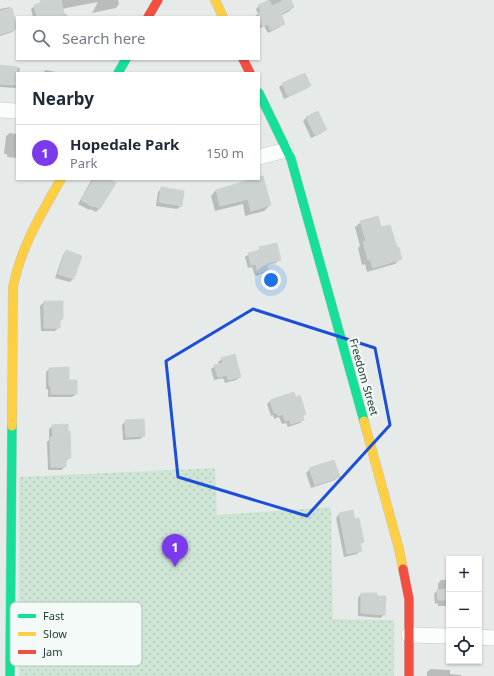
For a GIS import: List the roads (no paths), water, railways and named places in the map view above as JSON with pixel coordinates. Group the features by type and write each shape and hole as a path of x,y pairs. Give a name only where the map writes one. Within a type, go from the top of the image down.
{"street":[{"path":"149,16 158,0"},
{"path":"215,0 223,16"},
{"path":"119,72 125,60"},
{"path":"244,60 250,72"},
{"name":"Freedom Street","path":"260,94 293,167 399,549 408,591 409,676"},
{"path":"0,110 16,111"},
{"path":"260,157 286,150"},
{"path":"10,676 5,635 6,302 19,259 60,180"},
{"path":"409,635 446,636"},
{"path":"482,637 494,638"}],"place":[{"name":"Hopedale Park","path":"175,567"}]}
